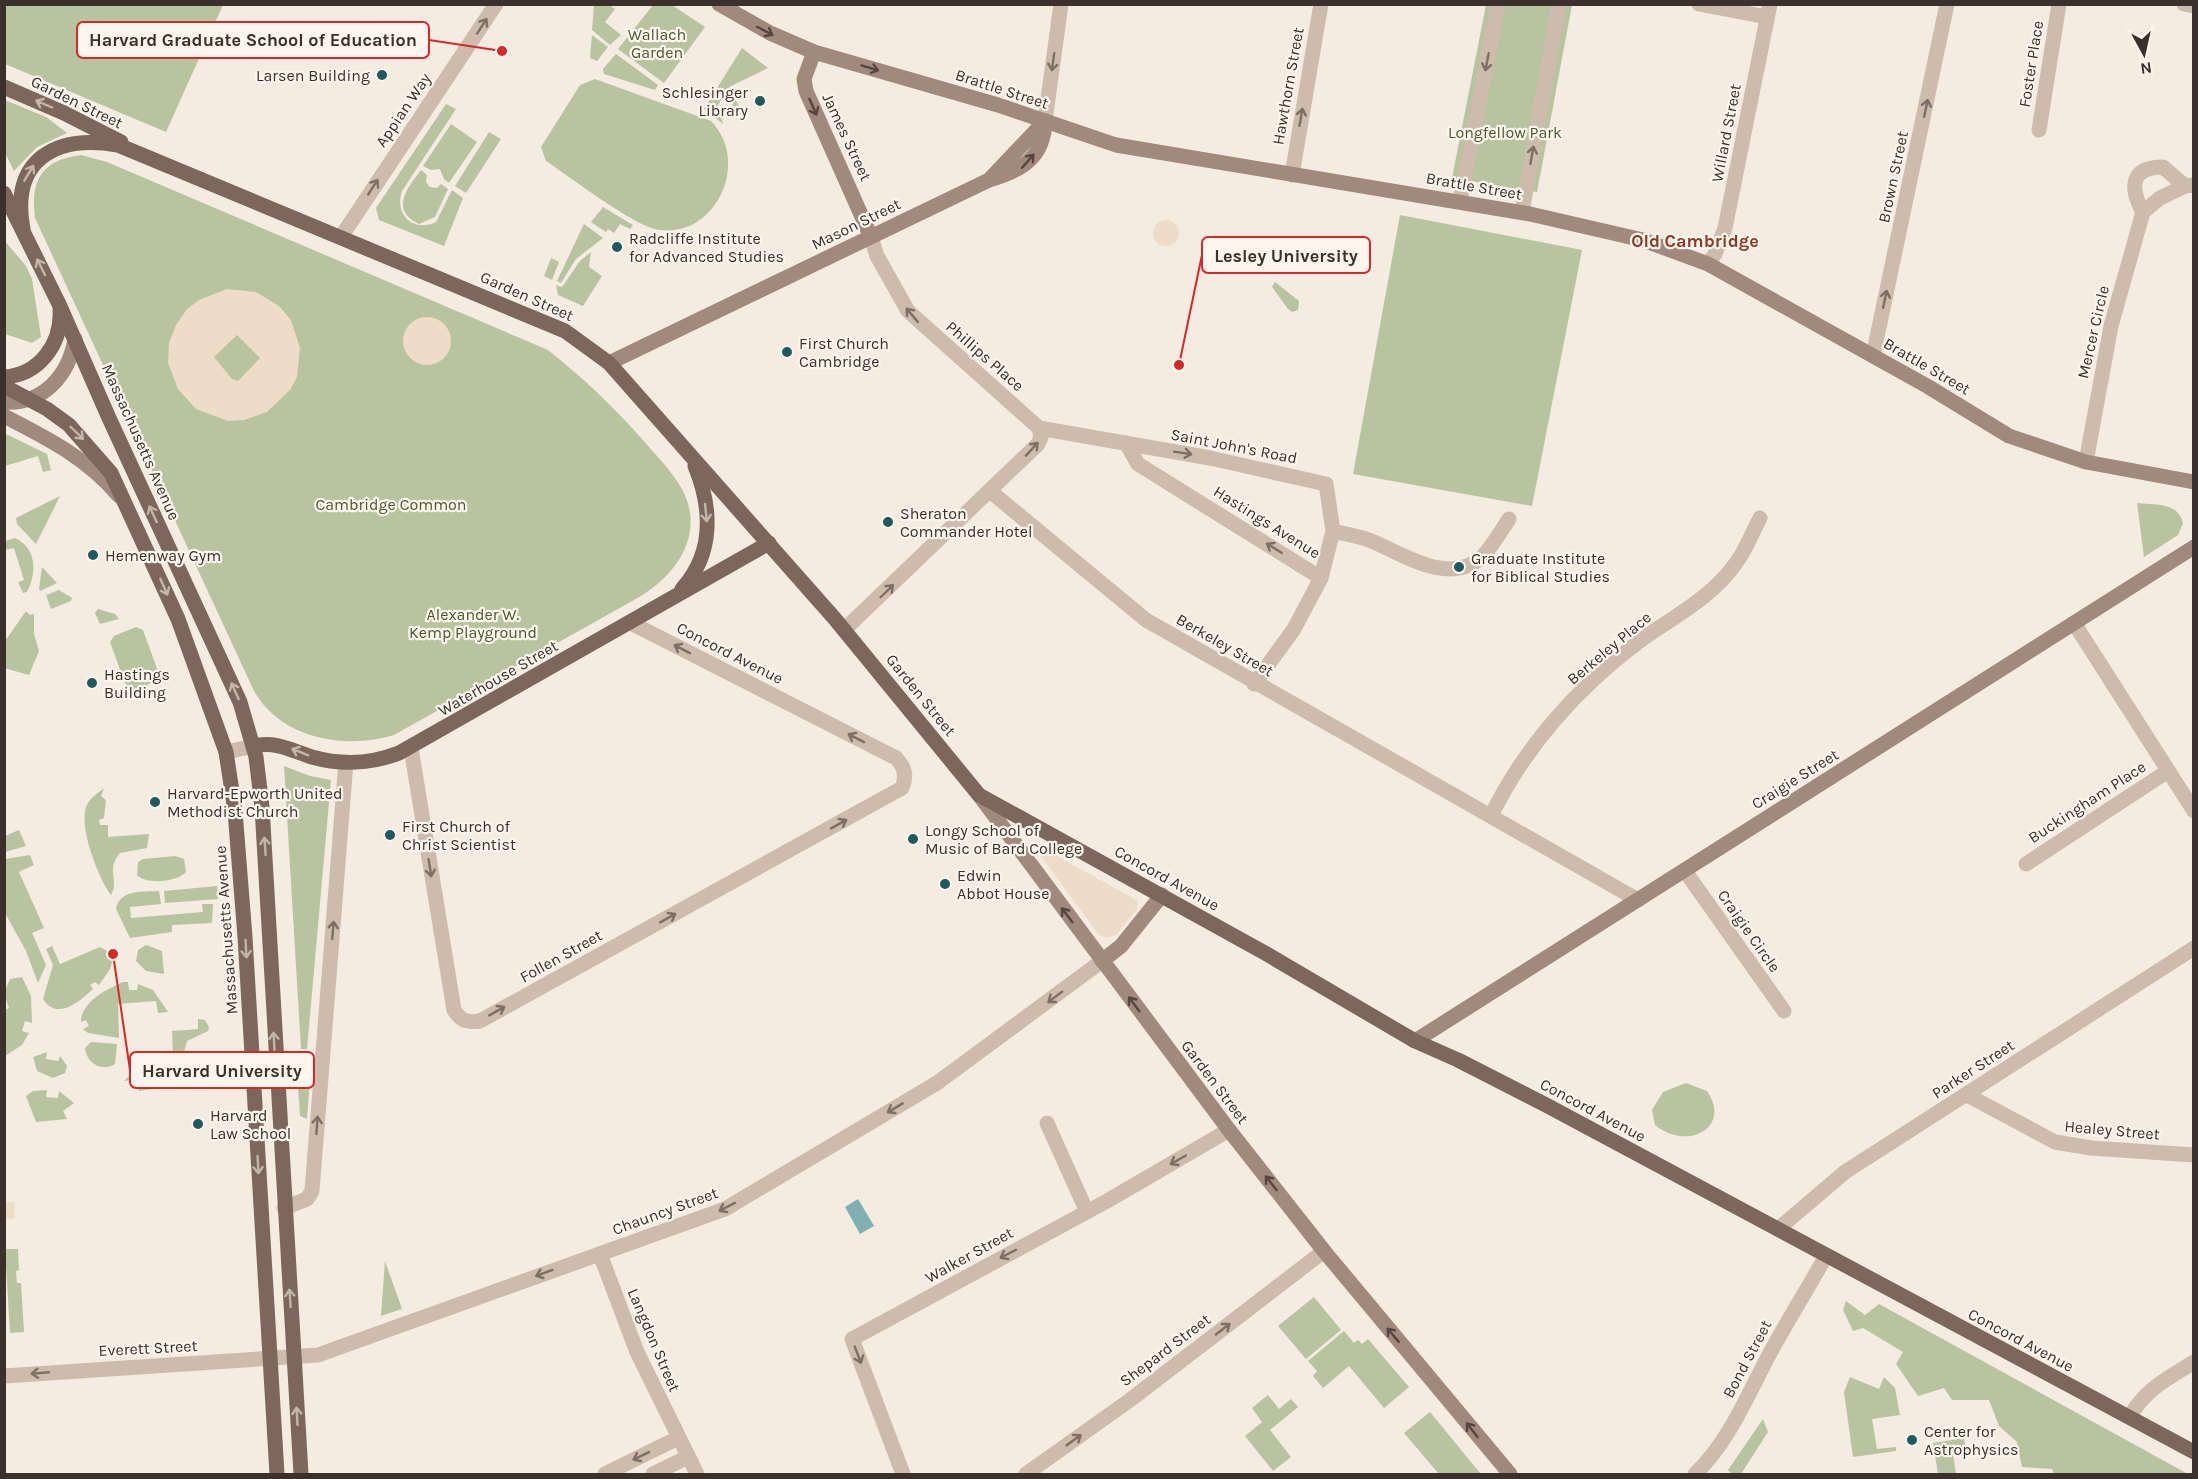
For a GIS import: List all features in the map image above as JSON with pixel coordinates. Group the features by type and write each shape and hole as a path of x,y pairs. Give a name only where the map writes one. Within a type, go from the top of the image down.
{"main road":[{"name":"Brattle Street","path":"719,4 770,33 814,52 999,105 1127,148 1522,212 1643,240 1708,264 2010,436 2086,462 2193,482"},
{"name":"James Street","path":"814,52 804,79 806,91 871,237"},
{"name":"Garden Street","path":"4,87 80,120 134,150 546,322 565,331 609,363 844,630 979,795 1229,1130 1324,1251 1510,1474"},
{"name":"Mason Street","path":"609,363 989,180 1015,173 1024,166 1042,143 1045,121"},
{"name":"Garden Street","path":"23,229 20,207 24,180 34,164 49,151 62,146 89,143 112,144 134,150"},
{"name":"Massachusetts Avenue","path":"4,193 59,304 109,418 236,692 254,746 262,807 301,1474"},
{"path":"4,377 30,370 48,353 59,328 59,304"},
{"path":"4,402 30,399 47,391 71,357 75,339"},
{"name":"Massachusetts Avenue","path":"4,386 30,399 69,425 92,448 111,473 178,619 226,752 235,811 245,937 277,1474"},
{"path":"4,416 86,463 107,482 132,515"},
{"path":"676,596 697,569 707,539 704,495 691,457"},
{"name":"Waterhouse Street","path":"254,746 279,744 312,757 346,762 380,759 411,748 769,543"},
{"name":"Craigie Street","path":"1415,1041 2193,548"},
{"name":"Concord Avenue","path":"979,795 1162,896 1415,1041 1536,1100 2130,1416 2193,1452"},
{"path":"1102,961 1121,946 1162,896"}],"street":[{"name":"Appian Way","path":"341,237 496,4"},
{"path":"1045,121 1061,4"},
{"name":"Hawthorn Street","path":"1292,175 1321,4"},
{"path":"1460,201 1498,4"},
{"path":"1522,212 1559,4"},
{"path":"1699,4 1768,11"},
{"name":"Brown Street","path":"1873,356 1947,4"},
{"name":"Foster Place","path":"2039,130 2059,4"},
{"path":"2184,4 2193,6"},
{"name":"Willard Street","path":"1708,264 1715,254 1725,228 1768,11"},
{"path":"2150,167 2163,167 2189,186 2160,198 2143,212 2136,199 2135,179 2141,170 2150,167"},
{"name":"Mercer Circle","path":"2086,462 2111,326 2143,212"},
{"name":"Phillips Place","path":"871,237 877,256 908,311 1039,428"},
{"path":"844,630 1038,444 1041,436 1039,428"},
{"name":"Saint John's Road","path":"1039,428 1126,443 1326,484 1334,531 1322,579"},
{"name":"Hastings Avenue","path":"1126,443 1138,464 1322,579 1294,629 1254,684"},
{"name":"Berkeley Street","path":"990,490 1146,620 1254,684 1638,900"},
{"name":"Berkeley Place","path":"1491,816 1542,733 1592,682 1637,643 1696,602 1725,577 1737,562 1760,518"},
{"path":"1334,531 1368,539 1426,566 1447,569 1468,565 1482,557 1509,519"},
{"name":"Concord Avenue","path":"631,623 896,758 904,769"},
{"path":"2074,623 2193,811"},
{"name":"Waterhouse Street","path":"226,752 254,746"},
{"name":"Follen Street","path":"411,748 454,1010 460,1018 473,1022 501,1010 896,793 905,780 904,769"},
{"path":"284,1208 307,1199 312,1191 346,762"},
{"name":"Buckingham Place","path":"2026,864 2168,771"},
{"name":"Craigie Circle","path":"1685,871 1784,1011"},
{"name":"Parker Street","path":"1778,1229 1845,1172 2193,948"},
{"name":"Chauncy Street","path":"294,1357 318,1355 725,1209 937,1083 1102,961"},
{"name":"Healey Street","path":"1966,1095 2055,1142 2091,1148 2193,1155"},
{"path":"1047,1123 1087,1212"},
{"name":"Walker Street","path":"903,1474 852,1339 1087,1212 1229,1130"},
{"name":"Shepard Street","path":"1026,1474 1130,1400 1324,1251"},
{"name":"Langdon Street","path":"600,1254 636,1352 697,1474"},
{"name":"Bond Street","path":"1695,1474 1704,1466 1733,1424 1826,1256"},
{"name":"Everett Street","path":"4,1376 294,1357"},
{"path":"2130,1416 2137,1403 2151,1389 2193,1362"},
{"path":"605,1474 678,1438"},
{"path":"653,1474 687,1457"}],"green space":[{"path":"4,5 223,5 166,132 5,64"},
{"path":"594,5 609,5 615,9 605,22 621,35 610,45 592,30"},
{"name":"Wallach Garden","path":"653,5 672,5 705,27 664,83 618,49"},
{"name":"Longfellow Park","path":"1486,5 1572,5 1537,192 1452,178"},
{"path":"592,35 608,47 597,61 590,58"},
{"path":"742,48 768,68 729,87 743,114 738,116 731,101 721,100 718,105 723,124 704,109"},
{"path":"616,54 658,85 655,90 604,74 603,69"},
{"path":"595,79 711,121 723,138 728,157 727,177 720,196 709,212 694,224 676,230 655,229 645,225 617,210 546,161 541,147 580,85"},
{"path":"5,100 46,117 67,133 37,147 14,171 5,153"},
{"path":"446,104 456,109 402,191 400,199 403,214 407,219 420,225 428,225 436,222 452,190 463,198 444,246 379,220 376,208"},
{"path":"451,124 477,142 449,183 444,179 440,169 431,170 423,166"},
{"path":"489,132 501,139 466,193 455,186"},
{"name":"Cambridge Common","path":"81,155 107,162 548,350 620,415 677,481 686,498 690,514 690,531 679,560 656,586 641,596 394,735 355,741 335,740 316,737 280,720 254,691 35,218 35,193 42,174 57,162"},
{"path":"421,170 427,175 426,182 430,187 437,188 441,184 448,189 435,217 419,224 410,218 403,205 407,191"},
{"path":"603,207 633,225 630,229 620,224 614,233 608,229 606,232 591,222"},
{"path":"1400,215 1582,250 1532,506 1353,474"},
{"path":"584,224 603,238 576,259 561,283 557,281"},
{"path":"4,240 26,266 32,279 41,337 32,343 5,334"},
{"path":"591,252 589,267 602,276 583,306 558,295 556,285 562,287 580,261"},
{"path":"551,258 559,262 552,280 544,276"},
{"path":"1275,282 1299,301 1298,310 1292,312 1288,309 1272,287"},
{"path":"4,433 47,454 51,470 43,472 38,456 5,466"},
{"path":"60,496 36,544 17,524 16,518"},
{"path":"2137,503 2171,508 2180,516 2183,523 2178,535 2144,557"},
{"path":"15,538 28,548 33,562 30,585 27,592 23,593 18,582 24,580 14,548 5,550 5,541"},
{"path":"42,567 57,583 40,591 39,589"},
{"path":"59,590 72,598 71,601 51,609 46,595"},
{"path":"98,609 115,614 119,619 100,624 95,613"},
{"path":"26,611 30,615 34,614 34,634 39,651 29,675 4,668 5,641"},
{"path":"136,627 143,630 160,677 133,691 125,683 110,642 114,636"},
{"path":"284,766 310,776 331,780 307,1049 301,1049"},
{"path":"104,788 101,796 106,800 104,818 99,820 100,825 108,825 108,837 149,834 147,848 120,853 116,859 111,895 95,865 85,825 87,805"},
{"path":"19,830 26,846 5,852 5,836"},
{"path":"30,855 34,865 19,872 44,928 32,933 46,965 38,983 26,951 5,913 5,859"},
{"path":"175,856 184,859 186,872 176,878 154,881 137,875 138,862 143,859"},
{"path":"217,886 218,899 165,903 164,891"},
{"path":"159,891 161,904 130,907 131,918 203,912 202,904 213,904 212,923 172,925 172,932 130,938 116,909 118,903 122,898 133,893"},
{"path":"146,945 162,951 164,974 146,971 136,961 138,950"},
{"path":"52,946 60,964 100,947 114,955 110,969 99,985 95,982 90,985 93,989 75,1004 61,1009 55,1009 43,999 53,965 46,949"},
{"path":"22,977 31,996 32,1023 25,1021 22,1031 29,1033 22,1045 5,1056 5,1010 9,1008 4,993 10,979"},
{"path":"123,982 128,982 129,990 137,990 138,984 153,990 168,1012 158,1013 156,1001 118,1004 119,1038 88,1033 83,1029 89,1026 86,1020 81,1022 85,1008 103,992"},
{"path":"198,1019 205,1020 209,1027 208,1031 187,1041 182,1060 171,1064 172,1031 198,1029"},
{"path":"91,1042 117,1044 115,1064 100,1067 91,1062 85,1048"},
{"path":"47,1052 46,1059 58,1061 60,1056 67,1066 65,1073 53,1078 37,1071 33,1057"},
{"path":"296,1058 305,1058 304,1074 310,1080 307,1119 300,1116"},
{"path":"156,1073 163,1076 165,1087 139,1091 138,1079 124,1081 131,1074"},
{"path":"1686,1083 1707,1091 1713,1104 1714,1115 1710,1125 1703,1132 1693,1136 1668,1133 1655,1125 1652,1110 1663,1092"},
{"path":"47,1090 46,1097 58,1098 59,1091 74,1103 63,1111 67,1119 36,1122 26,1096 33,1091"},
{"path":"5,1249 18,1249 19,1270 16,1271 17,1283 21,1283 24,1332 10,1333"},
{"path":"385,1261 402,1309 381,1316"},
{"path":"1314,1297 1341,1330 1306,1359 1278,1326"},
{"path":"1846,1301 1865,1315 1879,1304 2188,1474 2054,1474 2052,1469 2022,1467 2017,1442 1999,1426 1989,1400 1952,1400 1944,1388 1918,1396 1896,1364 1903,1352 1863,1328 1853,1331 1843,1310"},
{"path":"1344,1331 1354,1343 1358,1340 1362,1344 1368,1339 1409,1387 1384,1408 1349,1366 1323,1388 1313,1376 1317,1371 1308,1361"},
{"path":"1850,1377 1879,1389 1884,1377 1895,1388 1900,1415 1872,1419 1877,1449 1896,1447 1896,1451 1853,1457 1844,1392"},
{"path":"1268,1395 1279,1409 1291,1399 1298,1407 1270,1430 1291,1457 1273,1471 1245,1436 1262,1422 1252,1408"},
{"path":"1430,1412 1480,1473 1439,1474 1404,1433"},
{"path":"1763,1419 1768,1432 1741,1474 1732,1474 1728,1470"},
{"path":"1964,1438 1966,1452 1953,1454 1956,1474 1938,1474 1933,1443"}],"shaded area":[{"path":"1166,220 1175,224 1179,233 1175,242 1166,246 1157,242 1153,233 1157,224"},
{"path":"227,289 256,292 279,306 291,320 300,348 297,377 290,390 267,412 244,420 228,421 196,409 178,389 168,363 169,343 176,325 187,309 199,300","holes":["237,335 260,358 238,381 232,379 214,357"]},
{"path":"422,317 432,317 447,327 451,341 450,350 441,361 432,365 422,365 407,355 403,346 403,336 413,321"},
{"path":"1041,847 1138,901 1137,909 1116,935 1108,938 1099,935 1037,851"},
{"path":"14,1202 15,1218 5,1219 5,1203"}],"water":[{"path":"858,1199 874,1226 860,1234 845,1207"}],"place":[{"name":"Harvard Graduate School of Education","path":"502,51"},
{"name":"Larsen Building","path":"382,75"},
{"name":"Schlesinger Library","path":"760,101"},
{"name":"Radcliffe Institute for Advanced Studies","path":"617,247"},
{"name":"First Church Cambridge","path":"787,352"},
{"name":"Lesley University","path":"1179,365"},
{"name":"Sheraton Commander Hotel","path":"888,522"},
{"name":"Hemenway Gym","path":"93,555"},
{"name":"Graduate Institute for Biblical Studies","path":"1459,567"},
{"name":"Hastings Building","path":"92,683"},
{"name":"Harvard-Epworth United Methodist Church","path":"155,802"},
{"name":"First Church of Christ Scientist","path":"390,835"},
{"name":"Longy School of Music of Bard College","path":"913,839"},
{"name":"Edwin Abbot House","path":"945,884"},
{"name":"Harvard University","path":"113,954"},
{"name":"Harvard Law School","path":"198,1124"},
{"name":"Center for Astrophysics","path":"1912,1440"}],"district":[{"name":"Old Cambridge","path":"1695,241"}],"park label":[{"name":"Alexander W. Kemp Playground","path":"473,623"}]}
